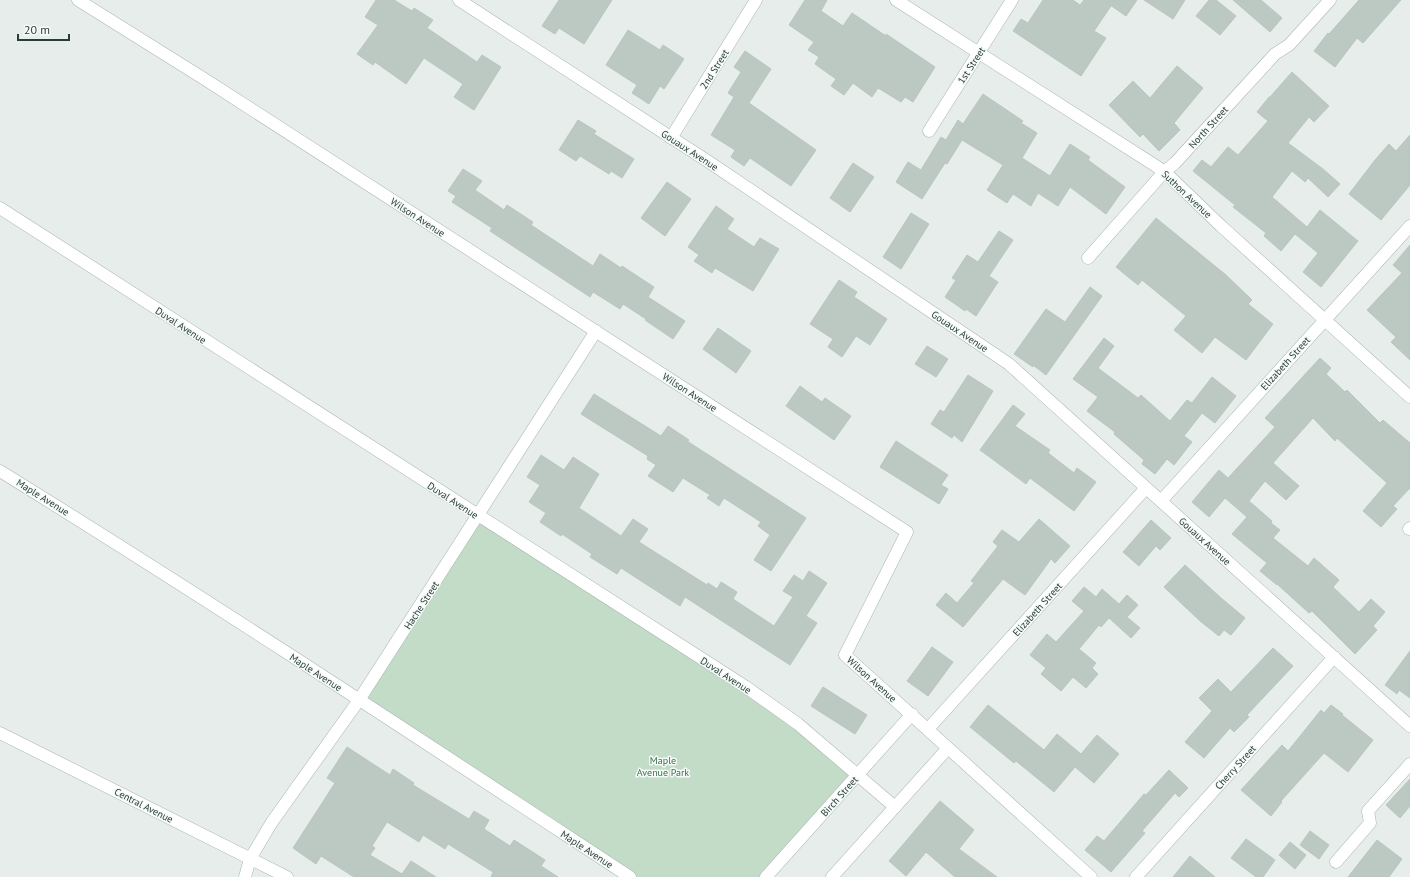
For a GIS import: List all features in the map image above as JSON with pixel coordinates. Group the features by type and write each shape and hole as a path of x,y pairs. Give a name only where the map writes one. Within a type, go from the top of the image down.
{"street":[{"name":"Wilson Avenue","path":"78,0 213,84 907,532 845,654 1091,877"},
{"name":"Gouaux Avenue","path":"459,0 671,138 1010,364 1410,726"},
{"name":"2nd Street","path":"671,138 756,0"},
{"name":"Suthon Avenue","path":"896,0 1164,172 1221,226 1410,397"},
{"name":"1st Street","path":"929,131 1012,0"},
{"name":"North Street","path":"1088,258 1164,172 1175,163 1274,54 1289,45 1330,0"},
{"name":"Duval Avenue","path":"0,208 746,687 798,724 895,807"},
{"name":"Elizabeth Street","path":"1160,501 1410,226"},
{"name":"Hache Street","path":"245,877 250,859 272,822 359,700 596,331"},
{"name":"Maple Avenue","path":"0,471 359,700 630,877"},
{"name":"Elizabeth Street","path":"928,729 1146,488"},
{"name":"Cherry Street","path":"1136,877 1334,657"},
{"name":"Birch Street","path":"766,877 912,714"},
{"name":"Central Avenue","path":"0,733 287,877"},
{"path":"832,877 948,748"},
{"path":"1336,862 1370,823 1368,811 1410,764"}],"green space":[{"name":"Maple Avenue Park","path":"478,515 746,687 858,775 766,877 630,877 359,700"}],"building":[{"path":"376,0 394,0 412,11 414,8 433,20 427,28 477,62 482,55 501,67 474,110 454,97 463,84 424,58 406,84 375,62 373,65 357,54 378,25 365,17"},
{"path":"559,0 612,0 584,44 559,28 555,34 542,26"},
{"path":"805,0 827,0 821,11 843,26 852,13 935,67 913,102 905,97 901,102 878,88 872,97 853,83 844,95 831,86 836,79 815,64 819,57 808,50 814,42 789,25"},
{"path":"1043,0 1073,0 1080,5 1084,0 1102,0 1111,6 1094,31 1106,38 1081,76 1013,31 1021,19 1028,23"},
{"path":"1103,0 1137,0 1126,16"},
{"path":"1144,0 1185,0 1173,19"},
{"path":"1209,0 1216,0 1236,16 1220,35 1196,16"},
{"path":"1233,0 1261,0 1282,18 1270,32"},
{"path":"1359,0 1401,0 1363,43 1357,38 1335,67 1314,51 1328,33 1329,34"},
{"path":"628,30 660,50 663,45 684,59 664,89 660,86 649,104 632,93 637,85 606,65"},
{"path":"745,51 771,69 749,103 816,150 791,186 750,158 744,166 731,157 735,150 711,135 734,97 728,93 741,72 734,67"},
{"path":"1177,66 1203,88 1174,123 1180,130 1159,151 1143,134 1140,137 1109,105 1133,81 1150,98"},
{"path":"1292,72 1329,106 1314,122 1309,117 1288,143 1323,169 1340,184 1328,197 1308,178 1305,182 1292,171 1272,197 1307,227 1320,210 1358,241 1321,287 1303,272 1318,253 1295,234 1281,251 1264,236 1266,233 1233,207 1235,205 1193,171 1202,160 1211,167 1228,147 1238,155 1268,121 1257,112"},
{"path":"983,94 1023,121 1021,123 1037,133 1022,158 1050,176 1070,144 1090,157 1088,160 1125,187 1106,214 1070,187 1058,206 1038,193 1031,206 1013,194 1007,203 987,190 1003,165 962,140 922,199 896,182 908,162 921,170 941,137 946,140 958,120 963,124"},
{"path":"578,120 596,131 594,134 634,159 622,178 611,171 609,174 580,156 576,161 559,150"},
{"path":"1410,135 1410,185 1381,220 1349,194 1389,144 1396,151"},
{"path":"853,163 874,177 850,212 830,198"},
{"path":"463,169 482,181 475,190 504,210 507,205 533,222 531,225 593,266 600,254 621,268 622,266 654,287 648,297 685,321 673,339 623,304 620,309 593,292 590,297 490,231 492,228 452,202 456,196 448,191"},
{"path":"667,182 691,199 665,236 641,218"},
{"path":"716,206 734,219 727,229 754,247 760,238 779,249 753,291 715,268 712,273 694,261 699,255 688,247"},
{"path":"911,213 929,224 901,269 883,257"},
{"path":"1156,218 1226,275 1252,300 1248,304 1273,324 1246,360 1215,337 1202,353 1174,330 1186,316 1142,280 1138,285 1116,267"},
{"path":"999,231 1013,240 989,276 998,282 976,316 966,309 965,311 945,297 956,280 952,278 967,255 978,262"},
{"path":"1410,245 1410,360 1391,342 1396,337 1367,310 1402,273 1393,265"},
{"path":"839,280 857,292 854,297 887,319 870,345 856,336 842,357 828,347 833,339 810,324"},
{"path":"1090,287 1102,296 1046,375 1033,365 1033,367 1014,354 1046,309 1065,322"},
{"path":"718,328 751,351 736,373 703,349"},
{"path":"1104,338 1114,346 1098,368 1138,398 1141,395 1170,421 1187,400 1192,403 1212,377 1236,396 1215,423 1202,413 1184,436 1192,442 1174,465 1167,459 1155,474 1142,464 1144,460 1114,434 1115,432 1087,411 1098,397 1073,379"},
{"path":"927,346 948,359 936,377 915,364"},
{"path":"1320,358 1331,368 1326,374 1345,392 1347,390 1380,423 1383,420 1410,443 1410,488 1393,506 1397,509 1381,527 1363,511 1387,483 1337,438 1335,441 1313,418 1273,463 1299,486 1286,500 1265,481 1249,501 1280,530 1273,538 1308,566 1314,558 1339,580 1333,587 1359,612 1371,599 1385,612 1373,626 1377,630 1355,654 1312,611 1309,613 1260,571 1267,563 1232,534 1247,517 1225,498 1209,517 1192,502 1219,470 1228,478 1275,427 1265,418"},
{"path":"968,375 993,391 962,442 954,435 952,438 931,424 940,410 944,412"},
{"path":"800,386 822,402 825,398 851,416 834,440 786,406"},
{"path":"594,394 661,436 668,426 689,440 687,441 806,518 771,571 754,560 770,535 758,526 761,522 724,498 719,506 707,498 710,495 683,478 673,492 648,476 656,465 647,459 648,456 581,414"},
{"path":"1013,405 1025,414 1015,426 1050,450 1048,453 1074,473 1077,468 1096,482 1074,511 1030,478 1026,484 980,450"},
{"path":"896,441 948,475 941,485 948,489 939,504 880,467"},
{"path":"541,455 564,470 573,457 599,474 579,508 621,536 633,519 648,529 639,542 707,585 708,583 717,589 721,582 737,592 733,599 774,626 793,597 783,591 794,575 803,581 809,571 827,583 806,616 817,623 790,665 685,597 680,606 621,568 617,574 590,557 592,554 562,534 561,536 540,522 546,513 529,502 540,485 527,477"},
{"path":"1039,519 1070,546 1055,563 1051,559 1025,595 1003,579 963,627 936,605 946,593 957,603 974,583 971,581 998,546 993,542 1002,530 1019,542"},
{"path":"1151,520 1171,538 1160,550 1156,546 1139,566 1123,552"},
{"path":"1185,565 1245,618 1231,635 1224,630 1219,636 1200,621 1164,587"},
{"path":"1084,587 1096,597 1102,589 1119,604 1127,595 1138,605 1127,617 1140,628 1131,638 1109,618 1101,627 1099,625 1079,649 1096,663 1092,668 1098,674 1086,688 1073,677 1061,691 1041,674 1046,668 1030,655 1047,634 1056,642 1084,611 1072,601"},
{"path":"932,647 953,662 928,696 907,681"},
{"path":"1273,648 1293,666 1247,715 1249,717 1234,732 1230,728 1204,758 1185,742 1212,711 1199,698 1218,679 1231,692"},
{"path":"1410,651 1410,698 1399,690 1397,694 1385,685"},
{"path":"823,687 867,715 855,734 811,706"},
{"path":"988,705 1044,750 1057,734 1081,754 1097,735 1119,754 1094,783 1075,767 1054,792 1016,761 1014,763 970,727"},
{"path":"1331,705 1373,740 1348,772 1324,753 1281,801 1282,802 1271,816 1241,790 1282,745 1288,751 1321,710 1324,713"},
{"path":"347,747 390,775 393,769 414,783 413,785 469,819 474,811 489,820 484,829 510,846 514,840 545,860 541,866 558,877 491,877 493,872 448,844 445,849 423,835 419,842 387,822 372,846 375,848 370,855 402,874 411,861 436,877 354,877 321,856 316,864 293,848 335,783 327,778"},
{"path":"1169,770 1188,788 1179,797 1175,793 1142,831 1145,833 1111,872 1085,850 1097,836 1104,841 1144,794 1146,795"},
{"path":"1410,779 1410,806 1400,818 1386,805"},
{"path":"940,801 974,830 959,849 997,877 955,877 926,852 906,876 889,861"},
{"path":"1310,831 1329,845 1319,859 1300,845"},
{"path":"1246,839 1275,860 1263,877 1256,877 1231,858"},
{"path":"1377,840 1402,859 1389,877 1348,877"},
{"path":"1290,842 1306,855 1295,869 1279,855"},
{"path":"1190,856 1215,877 1173,877"}]}
